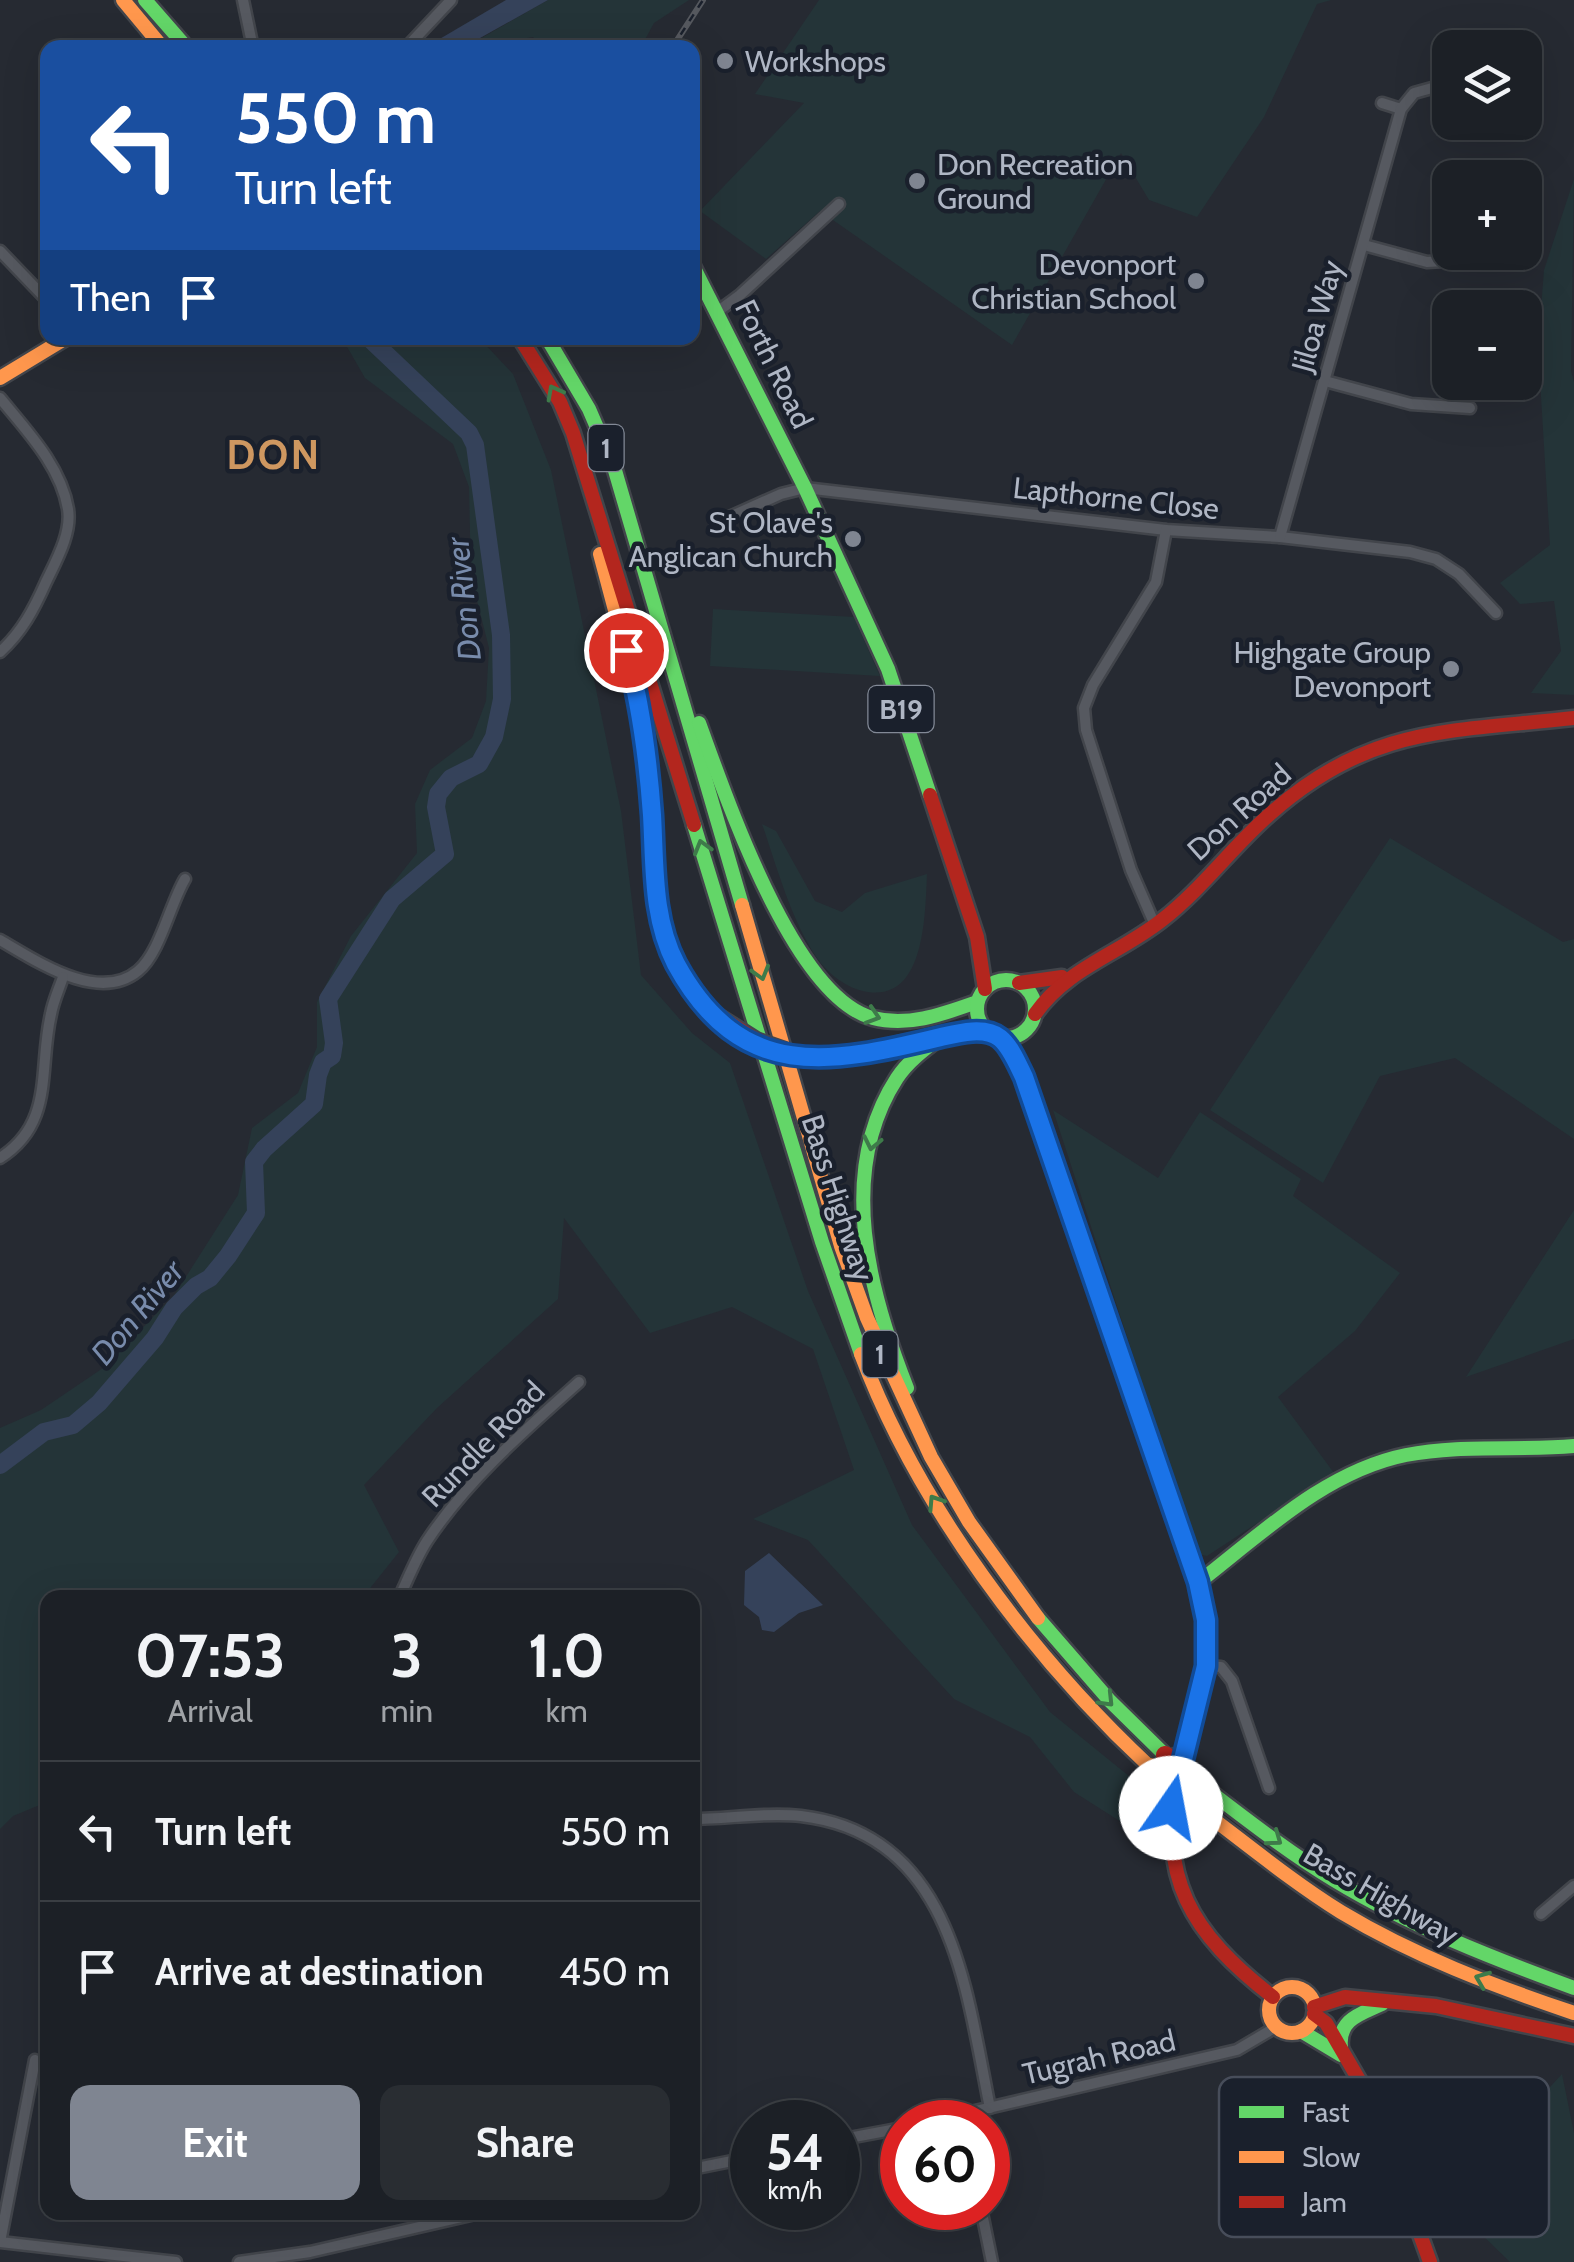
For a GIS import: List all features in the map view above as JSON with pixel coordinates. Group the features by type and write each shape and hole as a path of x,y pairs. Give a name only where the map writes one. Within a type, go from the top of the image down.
{"main road":[{"path":"122,0 156,40"},
{"path":"144,0 180,40"},
{"name":"Forth Road","path":"700,279 806,488"},
{"path":"0,378 54,345"},
{"name":"Bass Highway","path":"524,345 560,402 578,450 822,1242 862,1358 899,1442 940,1512 1025,1630 1115,1736 1196,1781 1332,1879 1392,1912 1510,1965 1574,1988"},
{"name":"Bass Highway","path":"551,345 588,408 614,467 856,1292 908,1417 964,1518 1042,1627 1204,1812 1317,1896 1377,1930 1478,1978 1574,2012"},
{"path":"578,450 607,586 637,693 648,769 656,900 665,940 695,994 734,1032 759,1046 802,1058 848,1057 974,1032 1016,1037 1025,1032"},
{"name":"B19","path":"806,488 888,669 978,937 992,965 1033,997 1035,1014 1025,1032 1022,1054 1024,1077 1198,1582 1206,1620 1206,1666 1171,1808 1175,1874 1186,1904 1222,1955 1273,1997 1283,1989 1299,1989 1309,1996 1314,2011"},
{"path":"642,567 725,792 810,972 847,1006 888,1021 923,1022 1013,982"},
{"name":"Don Road","path":"1035,1014 1056,985 1156,926 1274,810 1327,772 1374,748 1432,731 1574,718"},
{"name":"B19","path":"978,937 978,1017 1024,1077"},
{"name":"Don Road","path":"1013,982 1059,978 1078,971"},
{"path":"942,1036 908,1063 885,1100 875,1126 866,1176 864,1230 872,1284 890,1342 914,1404 954,1482 964,1518"},
{"path":"1198,1582 1320,1493 1365,1466 1406,1455 1460,1449 1544,1450 1574,1446"},
{"path":"1301,2031 1314,2011 1345,1996 1436,2006 1574,2036"},
{"path":"1273,1997 1269,2011 1276,2027 1288,2032 1301,2031 1345,2054"},
{"path":"1345,2054 1340,2036 1348,2020 1387,2002"},
{"path":"1314,2011 1326,2023 1358,2077"},
{"path":"1421,2237 1430,2262"}],"street":[{"path":"242,0 252,40"},
{"path":"414,40 451,0"},
{"path":"1382,103 1401,108 1414,93 1432,88"},
{"name":"Jiloa Way","path":"1280,537 1401,108"},
{"path":"717,312 839,204"},
{"path":"1364,245 1432,262"},
{"path":"0,251 40,294"},
{"path":"1325,381 1411,404 1470,408"},
{"path":"0,398 57,476 69,512 62,548 32,616 0,652"},
{"name":"Lapthorne Close","path":"716,523 781,494 806,488 1166,530 1280,537 1410,552 1436,559 1459,574 1496,613"},
{"path":"1156,926 1132,870 1086,730 1084,708 1093,685 1156,582 1166,530"},
{"path":"0,940 64,976 110,983 138,971 155,946 185,879"},
{"path":"0,1158 16,1148 34,1123 42,1095 50,1014 64,976"},
{"name":"Rundle Road","path":"403,1590 424,1546 448,1511 506,1447 579,1382"},
{"path":"1206,1666 1220,1667 1232,1681 1269,1788"},
{"path":"700,1818 803,1816 856,1833 899,1862 932,1897 954,1944 988,2100"},
{"path":"1541,1914 1574,1886"},
{"name":"Tugrah Road","path":"1010,2103 1243,2048 1276,2027"},
{"path":"34,2060 0,2242 176,2262"},
{"path":"700,2167 730,2161"},
{"path":"239,2262 310,2252 449,2220"},
{"path":"979,2262 992,2261 986,2230"}],"shaded area":[{"path":"548,0 689,0 654,23 645,40 478,40"},
{"name":"Don Recreation Ground","path":"819,0 1331,0 1317,4 1264,117 1197,217 1149,200 1121,153 1012,345 820,211 766,259 700,211 804,103 755,94"},
{"path":"1574,179 1574,695 1531,693 1561,651 1554,601 1520,604 1500,583 1550,545 1541,400 1544,270"},
{"path":"346,345 486,345 513,374 551,470 621,811 641,975 692,1033 730,1063 808,1291 912,1525 1050,1712 1156,1798 1151,1841 1074,1792 1030,1737 954,1699 808,1540 753,1519 854,1470 813,1349 732,1307 650,1333 564,1218 558,1299 437,1408 364,1485 399,1552 369,1590 40,1590 40,1805 13,1816 0,1829 0,1428 41,1410 106,1366 175,1294 238,1195 252,1128 298,1093 317,1047 317,1002 351,936 417,853 415,804 430,770 472,738 486,701 489,648 471,577 469,487 453,444 365,378"},
{"path":"713,609 854,617 880,676 710,666"},
{"path":"762,824 776,831 815,901 842,912 865,893 927,874 917,956 897,986 881,992 859,990 822,965 797,922"},
{"path":"1390,838 1563,942 1574,939 1574,1139 1455,1058 1380,1076 1323,1183 1210,1110"},
{"path":"1053,1110 1158,1178 1200,1112 1301,1179 1293,1196 1400,1273 1355,1331 1278,1397 1334,1473 1207,1556 1198,1554"},
{"path":"1574,1210 1574,1339 1466,1377"},
{"path":"1562,2074 1574,2133 1574,2262 1510,2262 1484,2237 1549,2237 1549,2088"}],"water":[{"path":"506,0 548,0 477,40 438,40"},
{"path":"769,1553 823,1605 799,1613 774,1632 762,1630 759,1617 744,1605 745,1571"}],"waterway":[{"name":"Don River","path":"0,1465 44,1432 73,1425 99,1403 155,1338 174,1308 210,1278 228,1256 256,1213 254,1162 314,1104 318,1075 323,1062 332,1056 334,1043 328,999 392,899 445,854 436,807 438,794 451,778 479,764 494,737 502,699 501,635 475,445 469,433 376,345"}],"railway":[{"path":"677,40 703,0"}],"traffic: fast":[{"path":"145,0 180,40"},
{"path":"700,280 805,488 888,669 930,795"},
{"path":"551,345 589,409 614,467 742,905"},
{"path":"699,723 766,890 816,973 844,1002 873,1018 900,1021 926,1018 977,1002"},
{"path":"694,825 822,1242 861,1354"},
{"path":"1006,980 1027,988 1035,1009 1027,1030 1006,1038 985,1030 977,1009 985,988 1006,980"},
{"path":"802,1058 851,1054 944,1036 992,1035"},
{"path":"907,1388 871,1273 863,1192 867,1153 878,1114 901,1072 942,1036"},
{"path":"1199,1582 1296,1506 1377,1463 1448,1450 1574,1446"},
{"path":"1038,1618 1110,1701 1165,1755"},
{"path":"1196,1781 1299,1857 1363,1897 1452,1940 1574,1988"},
{"path":"1341,2047 1347,2024 1382,2004"},
{"path":"1301,2031 1341,2055"}],"traffic: slow":[{"path":"123,0 156,40"},
{"path":"0,378 54,345"},
{"path":"600,554 637,693 648,769 656,900 665,940 695,994 715,1016"},
{"path":"742,905 841,1246 867,1318 931,1457 969,1522 1038,1618"},
{"path":"1000,1037 1024,1077 1199,1582 1207,1634 1206,1665 1179,1771"},
{"path":"861,1354 913,1466 983,1576 1063,1678 1150,1767"},
{"path":"1150,1767 1204,1812"},
{"path":"1204,1812 1306,1888 1369,1928 1455,1969 1574,2013"},
{"path":"1292,1987 1308,1994 1315,2010 1308,2026 1292,2033 1276,2026 1269,2010 1276,1994 1292,1987"}],"traffic: jam":[{"path":"524,345 560,402 573,433 694,825"},
{"path":"1035,1014 1078,973 1162,920 1270,814 1342,763 1413,738 1574,718"},
{"path":"930,795 977,937 985,989"},
{"path":"1019,983 1062,977"},
{"path":"715,1016 756,1042 802,1058"},
{"path":"1165,1755 1196,1781"},
{"path":"1179,1771 1172,1842 1187,1900 1220,1950 1273,1997"},
{"path":"1314,2007 1345,1997 1436,2006 1574,2036"},
{"path":"1314,2014 1326,2023 1357,2077"},
{"path":"1421,2237 1430,2262"}],"place":[{"name":"Workshops","path":"725,61"},
{"name":"Don Recreation Ground","path":"917,181"},
{"name":"Devonport Christian School","path":"1196,281"},
{"name":"St Olave's Anglican Church","path":"853,539"},
{"name":"Highgate Group Devonport","path":"1451,669"}],"district":[{"name":"DON","path":"274,454"}],"route":[{"path":"626,650 643,729 656,900 665,940 695,994 715,1016 759,1046 802,1058 833,1059 957,1032 992,1035 1000,1038 1024,1077 1198,1582 1206,1620 1206,1666 1171,1808"}]}
